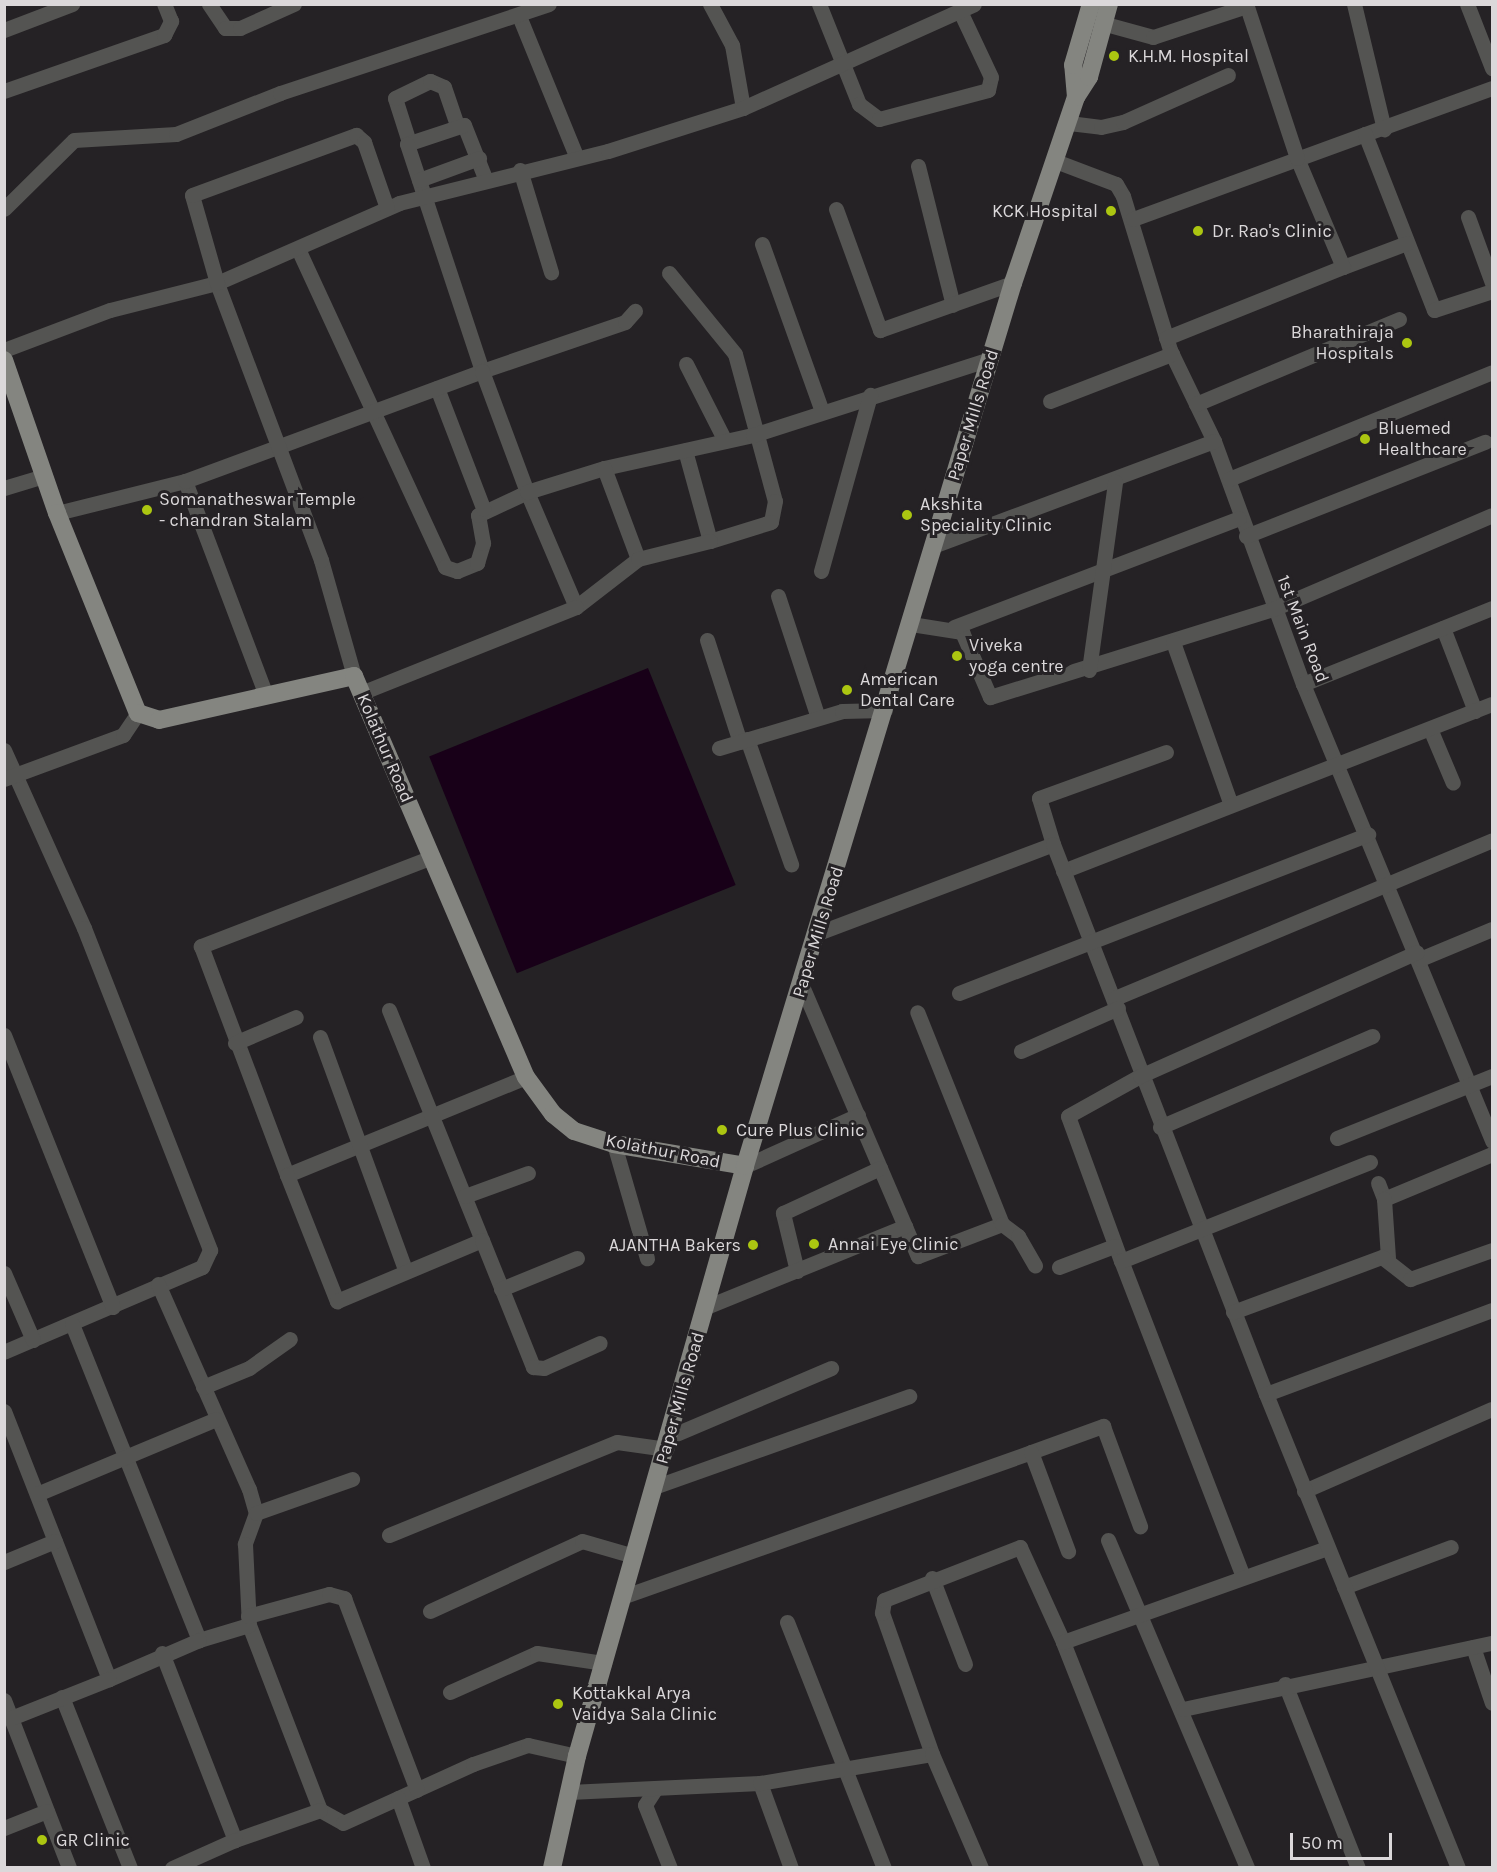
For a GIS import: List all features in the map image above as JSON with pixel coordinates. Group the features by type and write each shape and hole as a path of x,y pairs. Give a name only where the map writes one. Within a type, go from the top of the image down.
{"main road":[{"path":"1076,97 1073,65 1091,4"},
{"name":"Paper Mills Road","path":"552,1868 577,1756 654,1487 669,1443 745,1166 802,986 1013,283 1058,162 1076,97 1089,77 1109,4"},
{"path":"4,360 57,513 138,713"},
{"name":"Kolathur Road","path":"138,713 159,720 266,695 358,685 526,1077 553,1114 574,1131 614,1144 745,1166"}],"street":[{"path":"4,30 72,4"},
{"path":"4,91 164,35 171,21 164,4"},
{"path":"209,4 215,18 233,28 294,4"},
{"path":"4,209 74,140 176,134 280,93 519,16 549,4"},
{"path":"4,350 110,310 217,283 299,251 387,208 425,195 485,178 577,158 743,108 841,64 967,8 991,76 988,90 879,119 860,104 841,64 819,4"},
{"path":"1354,4 1384,129"},
{"path":"1467,4 1491,64"},
{"path":"1102,23 1153,37 1246,5 1297,158 1343,267"},
{"path":"714,6 732,45 743,108"},
{"path":"519,16 577,158"},
{"path":"1069,123 1101,127 1123,122 1228,75"},
{"path":"457,125 444,87 430,81 395,98 419,180 482,371 527,492 576,607"},
{"path":"1133,219 1297,158 1384,129 1489,88"},
{"path":"409,141 457,125 468,130 485,178"},
{"path":"1365,134 1434,310 1492,291"},
{"path":"387,208 364,142 356,135 192,195 217,283 321,560 358,685 576,607 638,559 710,541 771,522 775,501 753,435 731,346 669,273"},
{"path":"419,180 448,166 479,158"},
{"name":"1st Main Road","path":"1058,162 1116,184 1133,219 1172,354 1214,441 1229,478 1239,518 1302,684 1388,881 1492,1141"},
{"path":"448,166 455,187"},
{"path":"918,166 953,305"},
{"path":"520,170 551,272"},
{"path":"836,209 880,330 1013,283"},
{"path":"1468,218 1492,283"},
{"path":"1166,338 1407,243"},
{"path":"762,244 822,412"},
{"path":"299,251 373,412 451,571 477,563 483,554 478,515 483,508 604,468 753,435 870,395 990,359"},
{"path":"57,513 186,481 482,371 625,322 635,311"},
{"path":"1196,404 1400,319"},
{"path":"1050,401 1172,354"},
{"path":"686,364 725,441"},
{"path":"1229,478 1492,372"},
{"path":"437,388 483,508"},
{"path":"821,571 870,395"},
{"path":"933,546 1115,482 1214,441"},
{"path":"1246,536 1485,442"},
{"path":"685,450 710,541"},
{"path":"604,468 638,559"},
{"path":"4,488 44,476"},
{"path":"186,481 266,695"},
{"path":"1089,669 1105,572 1115,482"},
{"path":"954,627 962,632 990,697 1089,669 1274,609 1492,515"},
{"path":"911,624 954,627 1105,572 1239,518"},
{"path":"778,596 818,718"},
{"path":"1302,684 1492,608"},
{"path":"1443,628 1475,711"},
{"path":"707,640 791,864"},
{"path":"1173,642 1230,802"},
{"path":"1063,871 1230,802 1431,731 1492,704"},
{"path":"719,748 818,718 861,708 885,710"},
{"path":"10,776 123,735 138,713"},
{"path":"1431,731 1453,783"},
{"path":"4,750 10,776 84,928 210,1250 202,1266 158,1284 113,1307 4,1352"},
{"path":"1166,752 1040,797 1037,804 1117,1003 1140,1076 1233,1312 1327,1548 1378,1663 1458,1868"},
{"path":"959,993 1093,944 1368,834"},
{"path":"1021,1050 1117,1003 1388,881 1492,840"},
{"path":"818,933 1053,844"},
{"path":"432,857 201,946 286,1174 337,1300 405,1269 482,1240"},
{"path":"1242,1574 1114,1246 1068,1116 1140,1076 1418,956 1492,929"},
{"path":"802,986 918,1256 1002,1224"},
{"path":"389,1010 529,1361 538,1370 600,1343"},
{"path":"917,1012 1002,1224 1018,1236 1035,1265"},
{"path":"236,1043 296,1017"},
{"path":"4,1035 113,1307"},
{"path":"1160,1127 1372,1036"},
{"path":"320,1037 405,1269"},
{"path":"1336,1138 1492,1076"},
{"path":"286,1174 361,1146 526,1077"},
{"path":"745,1166 858,1115"},
{"path":"614,1144 647,1258"},
{"path":"1384,1199 1492,1154"},
{"path":"1121,1262 1201,1227 1370,1162"},
{"path":"797,1271 783,1213 880,1168"},
{"path":"465,1196 528,1173"},
{"path":"1378,1183 1384,1199 1389,1258 1400,1276 1410,1279 1492,1250"},
{"path":"706,1307 905,1226"},
{"path":"1059,1268 1114,1246"},
{"path":"501,1289 577,1258"},
{"path":"1233,1312 1389,1258"},
{"path":"4,1273 33,1340"},
{"path":"158,1284 255,1513 244,1544 249,1620 320,1810 343,1823 417,1790 528,1746 577,1756"},
{"path":"1266,1394 1492,1310"},
{"path":"72,1324 199,1640"},
{"path":"203,1387 249,1368 290,1339"},
{"path":"389,1534 617,1442 669,1443 831,1368"},
{"path":"654,1487 909,1396"},
{"path":"1304,1491 1492,1409"},
{"path":"4,1411 9,1436 37,1494 109,1679"},
{"path":"37,1494 125,1460 216,1419"},
{"path":"622,1596 1102,1426 1140,1526"},
{"path":"1031,1452 1068,1551"},
{"path":"255,1513 352,1479"},
{"path":"1108,1540 1183,1709 1247,1868"},
{"path":"4,1562 55,1541"},
{"path":"430,1611 582,1541 634,1556"},
{"path":"1344,1587 1451,1547"},
{"path":"981,1868 932,1754 882,1613 892,1594 1020,1548 1063,1642 1152,1867"},
{"path":"1063,1642 1242,1574 1327,1548"},
{"path":"932,1578 965,1664"},
{"path":"11,1727 63,1697 109,1679 162,1653 329,1593 344,1598 417,1790"},
{"path":"787,1622 840,1767 884,1868"},
{"path":"1183,1709 1378,1663 1492,1643"},
{"path":"1473,1647 1492,1703"},
{"path":"162,1653 234,1840"},
{"path":"450,1692 537,1653 604,1663"},
{"path":"1285,1684 1358,1868"},
{"path":"63,1697 130,1868"},
{"path":"4,1700 11,1727 69,1868"},
{"path":"569,1792 760,1783 840,1767 932,1754"},
{"path":"760,1783 791,1868"},
{"path":"656,1788 645,1805 670,1868"},
{"path":"398,1798 423,1868"},
{"path":"174,1867 234,1840 320,1810"},
{"path":"4,1828 47,1811"}],"shaded area":[{"path":"648,668 736,885 517,973 429,756"}],"place":[{"name":"K.H.M. Hospital","path":"1114,56"},
{"name":"KCK Hospital","path":"1111,211"},
{"name":"Dr. Rao's Clinic","path":"1198,231"},
{"name":"Bharathiraja Hospitals","path":"1407,343"},
{"name":"Bluemed Healthcare","path":"1365,439"},
{"name":"Somanatheswar Temple - chandran Stalam","path":"147,510"},
{"name":"Akshita Speciality Clinic","path":"907,515"},
{"name":"Viveka yoga centre","path":"957,656"},
{"name":"American Dental Care","path":"847,690"},
{"name":"Cure Plus Clinic","path":"722,1130"},
{"name":"Annai Eye Clinic","path":"814,1244"},
{"name":"AJANTHA Bakers","path":"753,1245"},
{"name":"Kottakkal Arya Vaidya Sala Clinic","path":"558,1704"},
{"name":"GR Clinic","path":"42,1840"}]}
